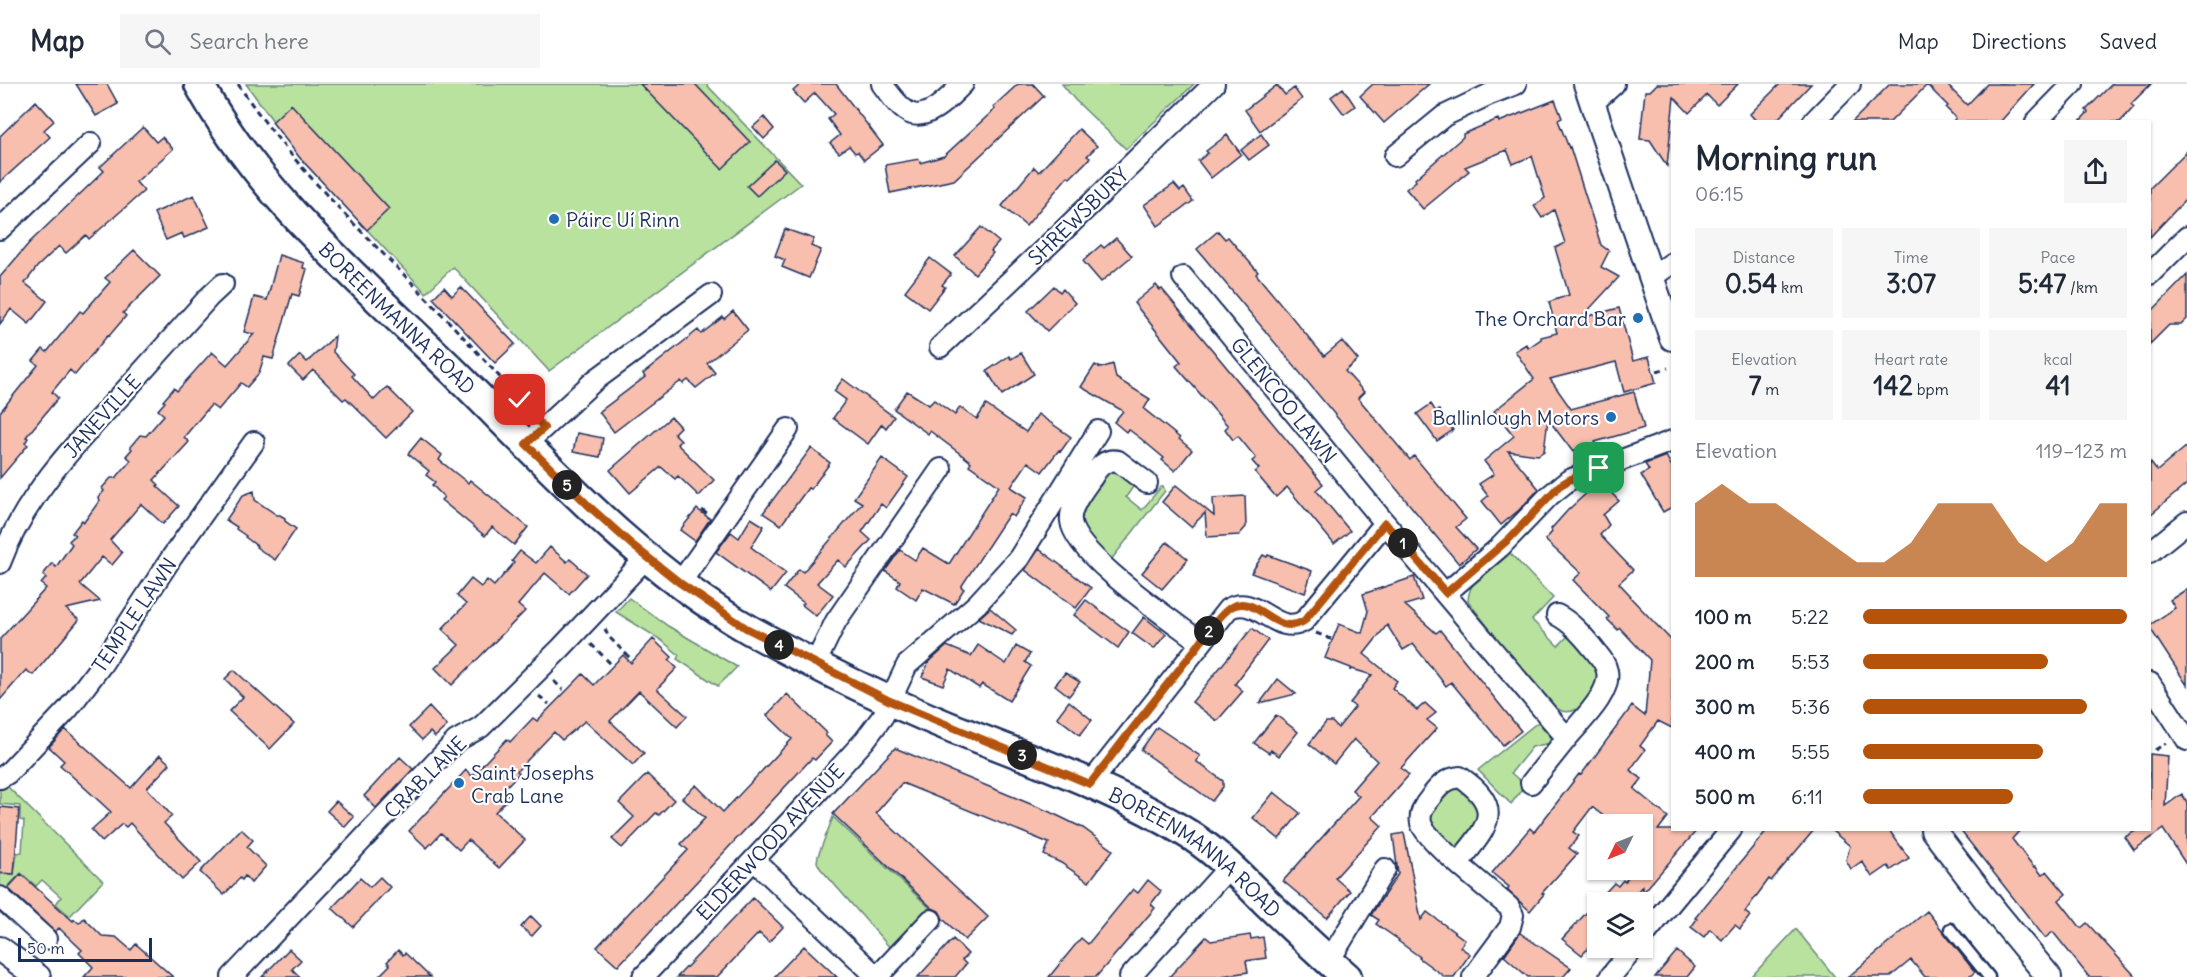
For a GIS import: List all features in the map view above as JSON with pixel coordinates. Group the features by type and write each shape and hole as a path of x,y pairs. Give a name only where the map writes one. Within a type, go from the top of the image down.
{"main road":[{"name":"BOREENMANNA ROAD","path":"199,84 228,129 288,207 535,436 591,508 680,583 746,628 815,664 890,701 1125,799 1189,835 1230,866 1338,969"}],"street":[{"path":"882,84 911,114 926,113 941,104 963,84"},
{"name":"SHREWSBURY","path":"939,347 1055,239 1214,84"},
{"path":"1395,156 1444,116 1516,84"},
{"path":"1614,84 1590,94 1671,335"},
{"path":"1815,120 1850,84"},
{"path":"2038,120 2073,84"},
{"path":"0,229 91,143"},
{"path":"2151,273 2187,237"},
{"path":"1652,277 1671,264"},
{"name":"GLENCOO LAWN","path":"1183,277 1385,523 1567,738"},
{"name":"JANEVILLE","path":"0,563 18,524 49,477 88,429 223,284"},
{"path":"535,436 594,381 711,295"},
{"path":"680,583 788,429"},
{"name":"ELDERWOOD AVENUE","path":"643,977 865,740 883,716 907,665 976,604 1019,558 1098,431"},
{"path":"1446,593 1500,547 1549,496 1569,480 1671,441"},
{"name":"TEMPLE LAWN","path":"0,777 8,773 82,691 172,557 254,442"},
{"path":"1148,483 1118,461 1103,463 1095,471 1075,505 1071,524 1085,547 1107,570 1200,642"},
{"path":"815,664 836,621 941,468"},
{"path":"2151,551 2187,522"},
{"path":"1090,784 1228,609 1235,604 1244,604 1288,626 1297,626 1304,621 1385,523"},
{"name":"CRAB LANE","path":"232,977 456,741 481,727 561,648 647,557"},
{"path":"1531,783 1606,688 1607,672 1602,660 1566,620 1557,615"},
{"path":"2151,688 2180,739"},
{"path":"1653,925 1730,831"},
{"path":"1934,831 2049,977"},
{"path":"754,860 877,976 931,920"},
{"path":"1458,863 1509,907 1513,915 1510,927 1473,977"},
{"path":"1130,977 1230,866"},
{"path":"1338,969 1385,868"},
{"path":"0,897 46,939"},
{"path":"0,949 38,977"},
{"path":"1610,977 1626,958"}],"lane":[{"path":"1950,929 1989,977"}],"path":[{"path":"238,84 269,127 320,188 487,362 535,436"},
{"path":"1657,372 1668,368"},
{"path":"602,624 608,636 631,659"},
{"path":"1310,632 1331,639"},
{"path":"586,640 611,664"},
{"path":"549,677 563,690"},
{"path":"535,691 549,705"},
{"path":"2155,750 2180,739"}],"green space":[{"name":"Páirc Uí Rinn","path":"246,84 706,84 801,184 549,371 453,267 426,293 300,158"},
{"path":"1062,84 1194,84 1126,149 1075,100"},
{"path":"1114,470 1135,484 1126,497 1142,510 1160,488 1163,486 1165,491 1111,560 1101,553 1080,528 1080,515 1105,474"},
{"path":"1506,549 1553,598 1532,620 1558,646 1569,635 1596,663 1599,675 1596,688 1587,701 1575,710 1562,711 1540,694 1468,601 1476,579"},
{"path":"629,598 668,626 737,667 718,686 677,659 679,655 661,640 616,612"},
{"path":"1538,722 1555,742 1532,747 1511,773 1525,785 1511,804 1478,770"},
{"path":"7,786 103,881 70,916 56,904 61,897 42,880 36,886 21,873 3,892 0,886 0,874 14,874 17,853 22,852 24,821 20,820 20,806 0,804 0,790"},
{"path":"1456,789 1470,794 1482,815 1458,851 1436,832 1431,819 1439,800"},
{"path":"833,817 930,908 891,949 817,862"},
{"path":"1796,929 1835,977 1751,977"}],"building":[{"path":"76,84 107,84 118,104 96,116"},
{"path":"640,84 695,84 750,142 722,169"},
{"path":"801,84 836,84 883,145 864,160 849,146 839,153 830,143 840,135 828,119 834,114 815,93 804,103 793,91"},
{"path":"1018,84 1033,84 1044,96 954,180 890,193 885,165 919,159 920,163 944,156 995,109 993,107"},
{"path":"1373,84 1429,84 1384,123 1360,96"},
{"path":"1657,84 1738,84 1717,105 1707,95 1689,113 1674,97 1667,166 1650,140 1640,139 1645,91 1650,91"},
{"path":"1780,84 1811,84 1777,120 1755,120 1750,114"},
{"path":"1890,84 1946,84 1967,105 1987,84 2034,84 2002,120 1954,120 1956,118 1946,108 1948,106 1927,85 1892,120 1854,120"},
{"path":"2112,84 2151,84 2131,104 2134,107 2122,120 2081,120 2088,112 2086,110"},
{"path":"1277,85 1285,95 1294,88 1302,99 1260,131 1245,110"},
{"path":"1343,88 1355,106 1344,114 1331,97"},
{"path":"1555,100 1562,118 1558,120 1570,147 1601,245 1609,251 1601,267 1619,277 1581,318 1619,308 1633,361 1649,357 1656,383 1624,392 1616,362 1550,379 1571,409 1634,392 1644,428 1595,442 1603,453 1590,459 1586,453 1581,457 1576,450 1573,452 1548,419 1544,451 1538,455 1508,451 1539,489 1501,525 1482,501 1488,496 1479,484 1494,474 1484,461 1514,436 1494,411 1534,379 1515,351 1526,344 1528,348 1541,337 1557,333 1549,302 1569,295 1555,248 1565,243 1554,210 1542,218 1534,206 1545,198 1532,156 1513,164 1507,150 1465,167 1469,171 1423,209 1406,189 1463,137 1463,134 1498,119 1499,122"},
{"path":"36,101 54,121 44,130 50,137 0,182 0,136"},
{"path":"291,104 389,209 367,230 300,158 272,122"},
{"path":"764,117 774,129 764,139 753,127"},
{"path":"143,127 156,142 162,137 173,149 136,182 144,191 89,239 86,235 66,253 59,246 37,267 25,283 47,301 29,324 11,309 0,324 0,277 30,242 104,171 100,167"},
{"path":"1079,129 1097,146 1087,156 1090,158 1070,178 1068,176 1026,226 1002,206 1034,167 1039,172"},
{"path":"1261,134 1269,145 1249,160 1241,150"},
{"path":"1227,135 1241,154 1211,178 1198,161 1208,153 1206,151"},
{"path":"2187,151 2187,198 2151,236 2151,187"},
{"path":"775,160 785,170 757,196 747,186"},
{"path":"1174,184 1180,191 1184,188 1193,201 1158,226 1144,205"},
{"path":"194,195 209,227 184,238 182,233 166,240 154,213"},
{"path":"981,227 999,242 975,274 955,256"},
{"path":"785,229 814,239 811,246 821,250 809,278 782,267 785,260 775,256"},
{"path":"1218,231 1225,239 1228,237 1258,272 1256,274 1324,356 1342,341 1358,360 1345,371 1364,392 1358,398 1410,460 1414,456 1466,519 1456,527 1476,549 1459,564 1197,249"},
{"path":"1116,238 1132,256 1101,282 1083,261 1101,245 1104,248"},
{"path":"134,250 160,276 123,313 126,316 75,375 70,370 52,392 58,398 26,437 28,438 25,443 28,445 0,478 0,412 38,365 33,361 43,349 47,352 80,311 83,313 110,282 105,278"},
{"path":"279,255 304,263 303,268 307,269 299,296 292,294 273,359 264,357 259,373 247,387 241,383 218,410 211,405 184,437 189,442 154,480 159,485 157,486 179,506 163,524 141,504 110,540 122,553 112,565 102,557 80,584 100,601 66,609 79,620 33,675 26,670 0,700 0,639 46,588 41,584 46,578 43,575 52,563 56,567 72,544 69,541 75,535 72,533 82,520 84,522 100,500 98,498 104,491 102,488 111,478 116,478 131,460 126,456 132,449 130,447 140,435 146,436 164,415 158,410 165,402 163,401 174,388 177,391 212,352 227,365 254,334 244,332 254,297 267,300"},
{"path":"930,258 951,274 942,285 945,287 928,309 905,291"},
{"path":"2187,275 2187,319 2181,325 2169,325 2151,343 2151,312"},
{"path":"1156,285 1160,290 1162,289 1323,484 1316,490 1350,531 1334,544 1287,487 1276,497 1255,472 1259,469 1252,461 1256,458 1238,436 1233,440 1225,429 1228,426 1176,366 1181,362 1134,303"},
{"path":"1054,286 1060,292 1063,289 1075,303 1047,331 1028,311"},
{"path":"444,287 452,296 461,287 515,344 495,363 433,298"},
{"path":"733,311 748,330 707,363 715,373 696,388 688,380 683,384 681,381 614,432 599,412 645,377 643,374 698,330 701,334"},
{"path":"335,336 333,352 374,400 387,387 412,412 386,438 346,398 343,400 313,370 303,380 289,366 300,355 307,362"},
{"path":"1021,353 1034,374 1002,395 987,371 1009,356 1011,359"},
{"path":"1113,364 1116,378 1150,399 1144,409 1192,450 1175,471 1162,460 1164,458 1140,438 1128,429 1126,432 1114,422 1123,411 1081,387 1095,365 1101,368"},
{"path":"843,379 894,417 886,428 882,424 868,444 833,418 846,400 834,391"},
{"path":"907,391 929,405 934,400 955,415 960,407 977,419 986,405 1026,432 1038,414 1071,437 1042,472 1028,462 1011,487 1027,497 1014,517 1009,514 961,587 964,589 954,604 923,588 916,600 897,587 900,581 885,571 900,550 915,560 923,548 949,564 999,486 969,465 971,462 930,431 928,434 894,409"},
{"path":"1431,404 1436,412 1439,410 1453,430 1437,441 1417,414"},
{"path":"671,417 680,427 674,433 681,440 677,444 714,480 699,496 678,476 675,479 661,467 630,493 610,470"},
{"path":"577,433 603,438 600,457 573,452"},
{"path":"421,438 442,455 439,460 468,483 470,480 528,527 514,545 492,527 485,536 441,500 444,497 432,485 435,482 426,475 429,471 408,454"},
{"path":"2187,446 2187,484 2151,514 2151,463 2157,471"},
{"path":"811,448 830,463 781,525 763,513"},
{"path":"1666,456 1671,465 1671,508 1663,512 1641,475 1649,470 1645,464"},
{"path":"882,458 908,477 886,508 881,504 862,532 871,540 846,567 838,560 817,583 833,595 816,616 802,605 804,603 784,588 799,569 803,572 862,503 854,498"},
{"path":"1600,481 1619,501 1603,515 1609,525 1600,535 1633,570 1619,583 1671,640 1671,728 1658,721 1640,746 1645,750 1630,770 1642,779 1634,789 1668,817 1658,830 1696,831 1644,892 1642,886 1637,892 1606,892 1614,883 1618,886 1623,880 1625,882 1626,880 1653,880 1653,814 1601,814 1592,807 1573,832 1579,836 1569,848 1577,854 1542,893 1544,894 1530,911 1507,890 1509,887 1492,873 1530,828 1534,832 1579,774 1581,775 1632,706 1645,716 1650,660 1620,628 1618,630 1607,619 1609,617 1573,580 1581,573 1545,540 1552,532 1551,529"},
{"path":"1176,485 1214,516 1213,498 1245,496 1246,527 1239,535 1207,537 1205,513 1191,527 1162,502"},
{"path":"254,491 255,500 285,518 285,521 296,529 275,560 256,547 236,529 237,527 226,520 243,495"},
{"path":"697,509 710,519 695,541 680,530"},
{"path":"751,518 764,526 751,547 786,573 771,592 716,552 731,532 739,538"},
{"path":"1167,542 1188,559 1162,589 1142,573"},
{"path":"550,547 567,562 570,559 587,574 569,594 545,573 518,605 525,611 452,685 435,668 459,645 442,629 466,604 457,596 471,579 481,587 487,580 494,586 514,563 512,561 520,551 536,563"},
{"path":"1039,549 1091,588 1076,608 1025,570"},
{"path":"1263,555 1312,571 1305,593 1251,573"},
{"path":"1414,577 1422,600 1405,605 1436,633 1440,630 1521,731 1503,745 1451,682 1446,686 1413,644 1403,650 1387,625 1364,654 1397,681 1392,688 1417,710 1425,703 1436,713 1427,720 1437,728 1401,768 1409,775 1372,817 1382,826 1335,878 1350,891 1327,918 1283,881 1359,796 1352,790 1377,761 1354,739 1334,764 1309,744 1326,722 1332,722 1338,728 1355,707 1350,703 1372,675 1352,669 1351,671 1351,668 1325,658 1339,624 1362,633 1368,611 1363,594"},
{"path":"2187,589 2187,685 2151,630 2151,624 2175,608 2170,600"},
{"path":"1086,600 1129,632 1118,648 1074,615"},
{"path":"990,608 1016,630 1012,635 979,618"},
{"path":"1144,617 1166,634 1154,649 1132,633"},
{"path":"1252,628 1268,640 1235,684 1243,691 1217,721 1192,702"},
{"path":"653,639 672,657 669,660 677,668 657,689 687,716 677,727 639,691 610,721 644,753 633,765 585,721 562,740 554,732 517,771 519,773 503,790 510,797 495,812 525,840 499,868 468,840 459,850 441,833 427,848 409,831 466,770 472,776 507,739 510,742 533,718 537,721 583,674 594,685 623,655 631,663"},
{"path":"978,645 1006,664 1016,646 1030,654 1025,662 1031,666 1009,701 982,684 979,688 950,669 943,685 922,677 929,662 947,646 971,656"},
{"path":"234,670 294,724 270,749 229,711 243,697 225,679"},
{"path":"1065,673 1080,682 1069,696 1055,685"},
{"path":"1278,679 1296,694 1260,703"},
{"path":"787,694 827,733 825,735 832,742 815,760 812,758 618,966 597,947 688,850 681,844 705,818 682,798 696,785 723,812 792,739 767,715"},
{"path":"1069,701 1092,720 1080,735 1057,717"},
{"path":"429,707 447,726 435,737 430,732 422,740 409,727"},
{"path":"1276,715 1298,732 1279,756 1271,750 1269,753 1254,743"},
{"path":"1157,727 1200,756 1196,761 1223,781 1223,787 1212,801 1141,750"},
{"path":"65,729 131,788 160,755 170,764 147,788 172,816 164,823 201,862 182,880 130,823 126,827 122,824 102,842 91,830 111,812 60,765 64,761 49,747"},
{"path":"895,748 1050,812 1083,828 1113,850 1089,882 1061,863 1044,855 1049,843 902,783 876,813 988,917 965,940 943,919 939,911 932,908 833,814"},
{"path":"2151,754 2168,756 2165,806 2182,794 2187,802 2187,866 2163,829 2134,850 2125,837 2135,831 2151,831"},
{"path":"400,757 413,769 376,808 364,796"},
{"path":"647,774 674,800 659,815 656,813 622,848 612,839 634,817 619,803"},
{"path":"1274,792 1300,813 1279,839 1253,818"},
{"path":"336,801 354,817 345,827 327,811"},
{"path":"0,807 19,809 14,874 0,873"},
{"path":"241,829 253,840 247,847 266,866 251,883 245,876 242,880 240,878 224,895 200,872"},
{"path":"1766,831 1813,831 1771,881 1769,879 1745,912 1750,916 1740,929 1735,925 1722,940 1710,929 1704,937 1691,927 1697,919 1695,918"},
{"path":"1832,831 1890,831 1909,858 1891,870 1888,866 1872,877 1862,861 1851,869 1846,860 1850,846"},
{"path":"1961,831 2019,831 2012,839 2034,867 2042,875 2047,871 2066,894 2059,900 2081,928 2087,923 2136,977 2089,977 2053,932 2045,938"},
{"path":"1404,833 1421,920 1427,912 1465,940 1460,947 1470,954 1454,977 1445,977 1419,958 1376,924 1379,920 1371,915 1398,874 1393,835"},
{"path":"21,874 73,921 74,919 79,923 84,918 102,936 116,937 131,950 136,944 173,977 84,977 93,967 79,953 82,950 59,928 55,932 8,888"},
{"path":"380,877 390,887 353,927 332,908 360,878 370,887"},
{"path":"1148,880 1161,891 1151,904 1155,908 1096,977 1049,977 1081,938 1088,944 1133,889 1138,893"},
{"path":"753,898 783,927 769,942 759,933 717,977 677,977"},
{"path":"1927,911 1975,972 1969,977 1925,977 1911,960 1890,977 1848,977"},
{"path":"1587,912 1587,949 1582,955 1562,939"},
{"path":"531,916 541,926 532,936 521,927"},
{"path":"1520,933 1571,968 1563,977 1528,977 1504,956"},
{"path":"1250,935 1251,939 1263,937 1266,958 1246,961 1248,972 1215,977 1169,977 1206,937 1211,941"},
{"path":"953,939 968,954 962,960 966,964 955,977 918,977"},
{"path":"804,946 837,977 774,977"},
{"path":"289,949 301,960 292,969 300,977 262,977"},
{"path":"398,950 403,955 405,953 430,977 378,977 390,965 387,962"},
{"path":"1677,951 1695,967 1687,977 1655,977"}],"place":[{"name":"Páirc Uí Rinn","path":"554,219"},
{"name":"The Orchard Bar","path":"1638,318"},
{"name":"Ballinlough Motors","path":"1611,417"},
{"name":"Saint Josephs Crab Lane","path":"459,783"}],"route":[{"path":"520,400 544,428 526,444 631,544 680,583 746,628 890,701 1090,784 1200,642 1235,604 1244,604 1254,608 1284,625 1297,626 1304,621 1385,523 1446,593 1509,539 1559,486 1599,468"}]}
